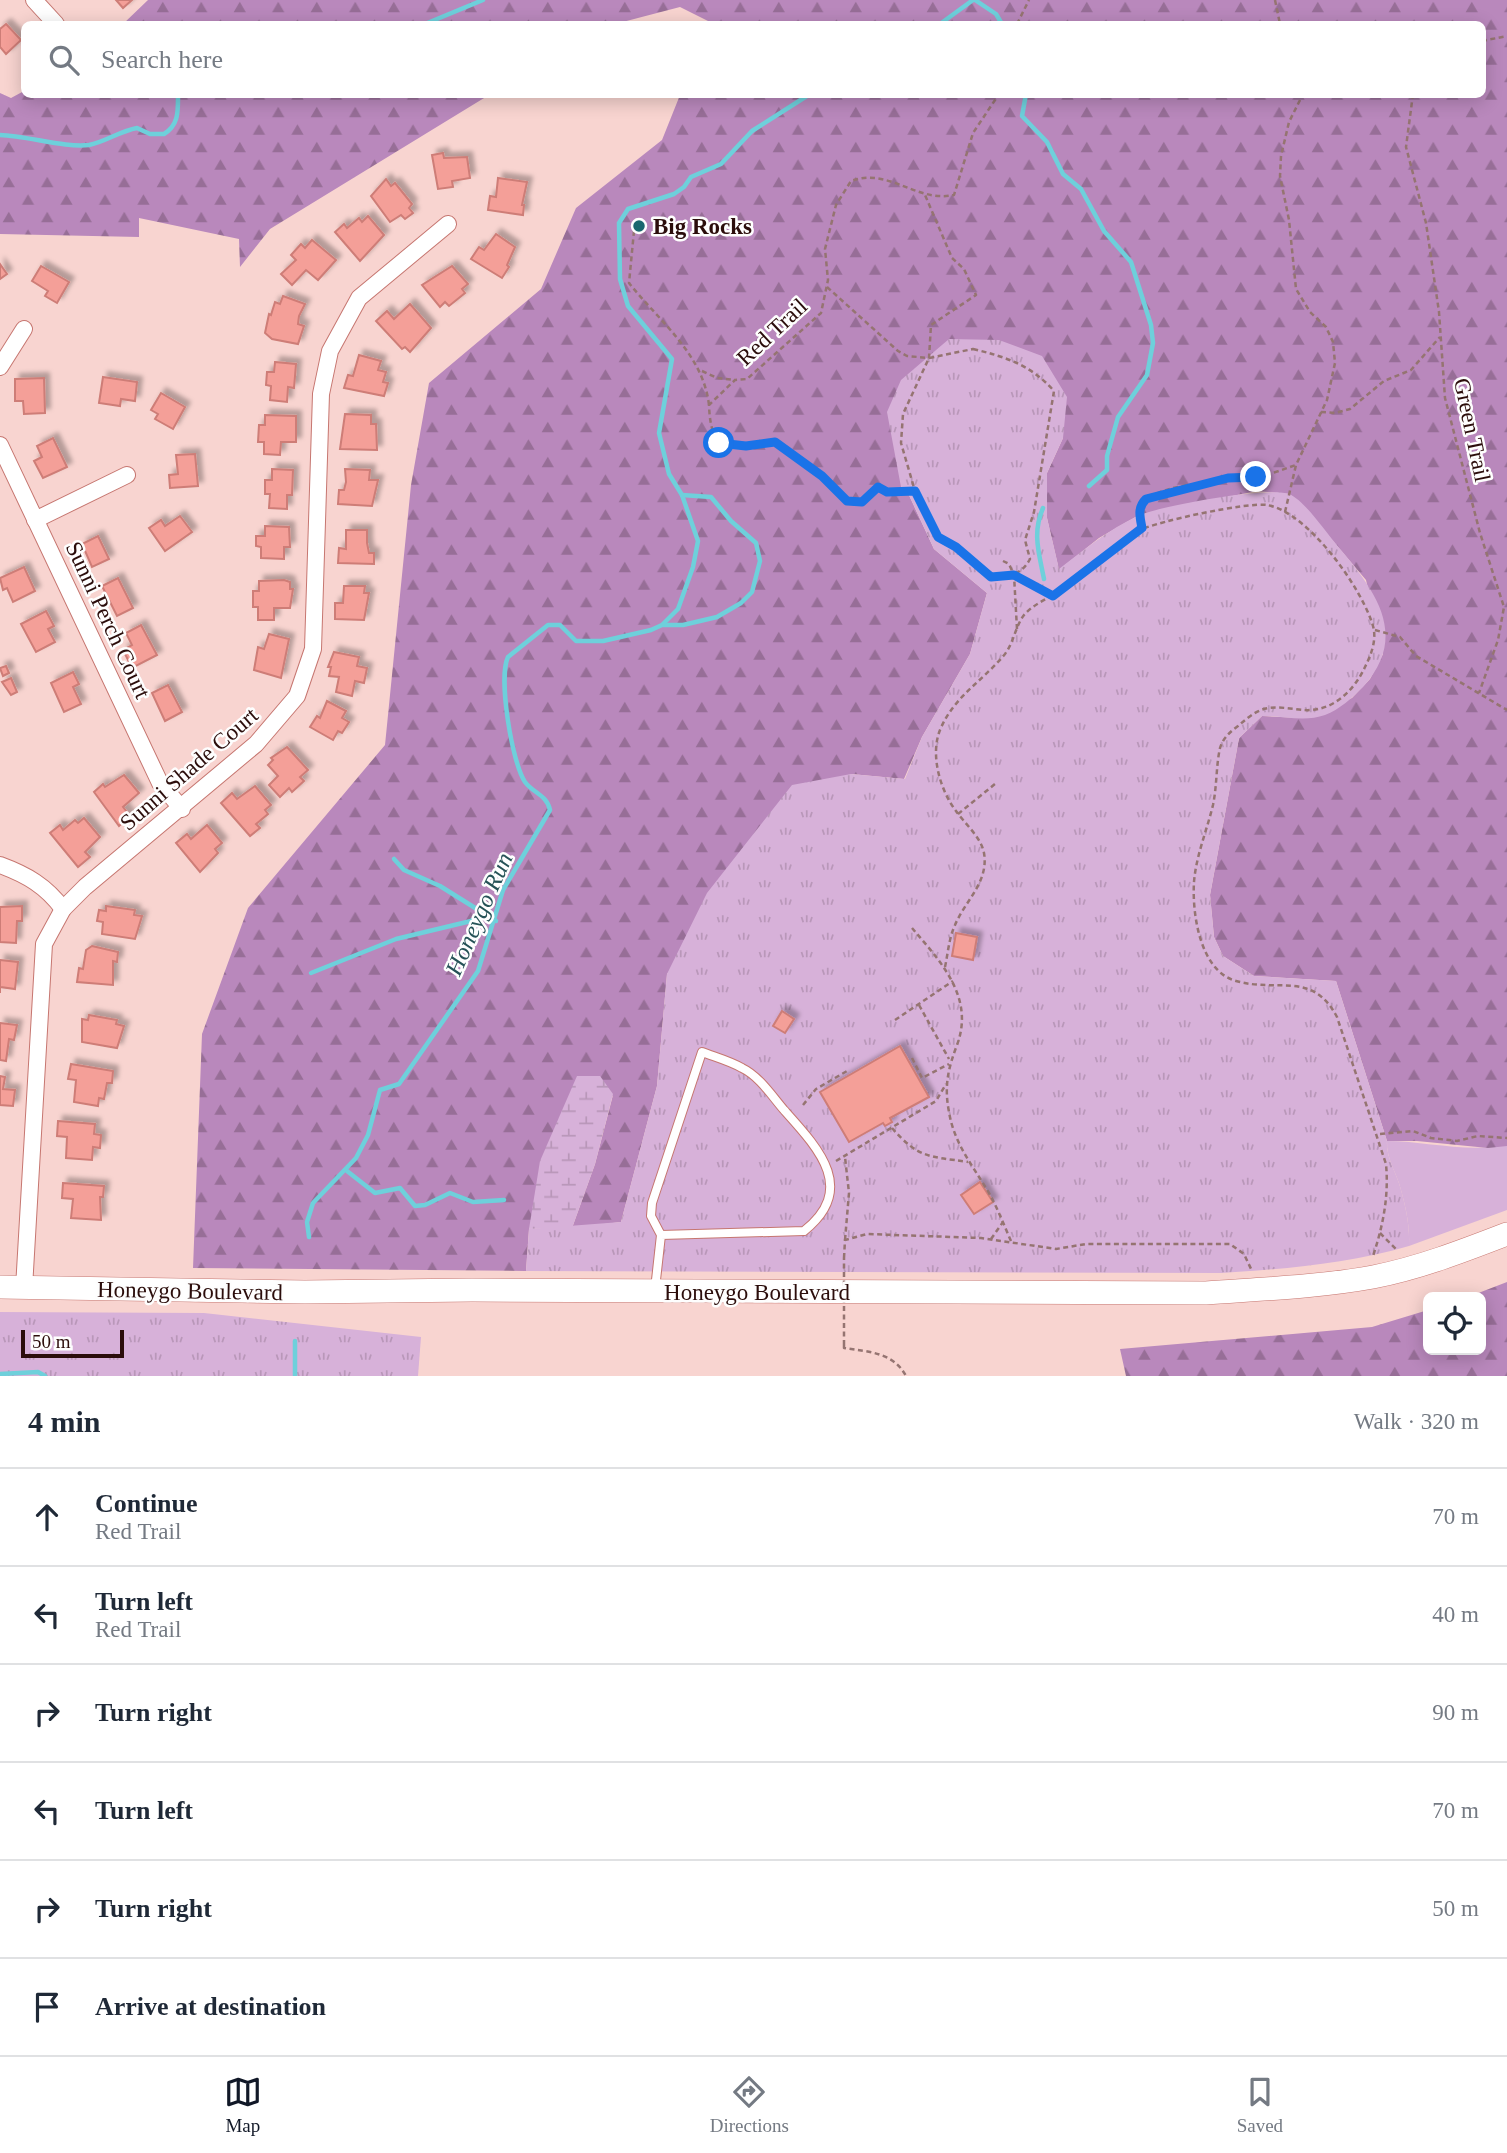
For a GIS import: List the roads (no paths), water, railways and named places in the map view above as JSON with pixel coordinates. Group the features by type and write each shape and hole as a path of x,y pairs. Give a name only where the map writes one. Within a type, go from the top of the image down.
{"main road":[{"name":"Honeygo Boulevard","path":"0,1287 1206,1293 1313,1286 1373,1277 1419,1266 1507,1234"}],"street":[{"path":"34,0 53,21"},
{"name":"Sunni Shade Court","path":"24,1289 44,944 63,909 256,744 297,696 313,649 321,394 330,351 359,298 448,224"},
{"path":"0,367 24,329"},
{"name":"Sunni Perch Court","path":"0,445 160,783 182,809"},
{"path":"35,520 127,475"},
{"path":"0,865 32,878 49,890 63,909"}],"lane":[{"path":"655,1292 661,1235 650,1216 652,1203 702,1052 744,1068 811,1138 826,1166 831,1191 827,1207 804,1231 661,1235"}],"waterway":[{"path":"432,21 483,0"},
{"name":"Honeygo Run","path":"944,21 973,0"},
{"path":"975,0 996,14 1000,21"},
{"path":"0,135 89,145 137,128 150,134 164,134 175,122 178,98"},
{"name":"Honeygo Run","path":"309,1237 307,1222 313,1203 356,1158 368,1135 380,1090 399,1084 478,971 503,890 550,810 543,797 525,782 515,757 506,701 505,668 508,657 548,625 560,625 576,641 603,641 662,625 678,609 693,567 698,541 682,495 669,474 659,433 672,359 628,306 620,279 619,223 628,209 674,194 684,187 691,177 721,164 752,131 804,98"},
{"path":"1025,98 1022,116 1047,142 1063,174 1081,189 1104,231 1131,262 1151,325 1153,343 1147,375 1118,417 1107,456 1107,470 1089,486"},
{"name":"Honeygo Run","path":"663,625 683,625 717,617 741,603 752,592 760,561 756,543 731,521 711,497 682,495"},
{"path":"1043,508 1037,535 1044,579"},
{"path":"394,859 404,870 440,886 496,921"},
{"path":"311,973 396,939 471,921 483,912"},
{"path":"347,1171 375,1193 400,1188 415,1206 425,1205 450,1193 473,1202 504,1200"},
{"name":"Honeygo Run","path":"295,1341 295,1376"},
{"path":"0,1374 38,1372 45,1376"}],"place":[{"name":"Big Rocks","path":"639,226"}]}
